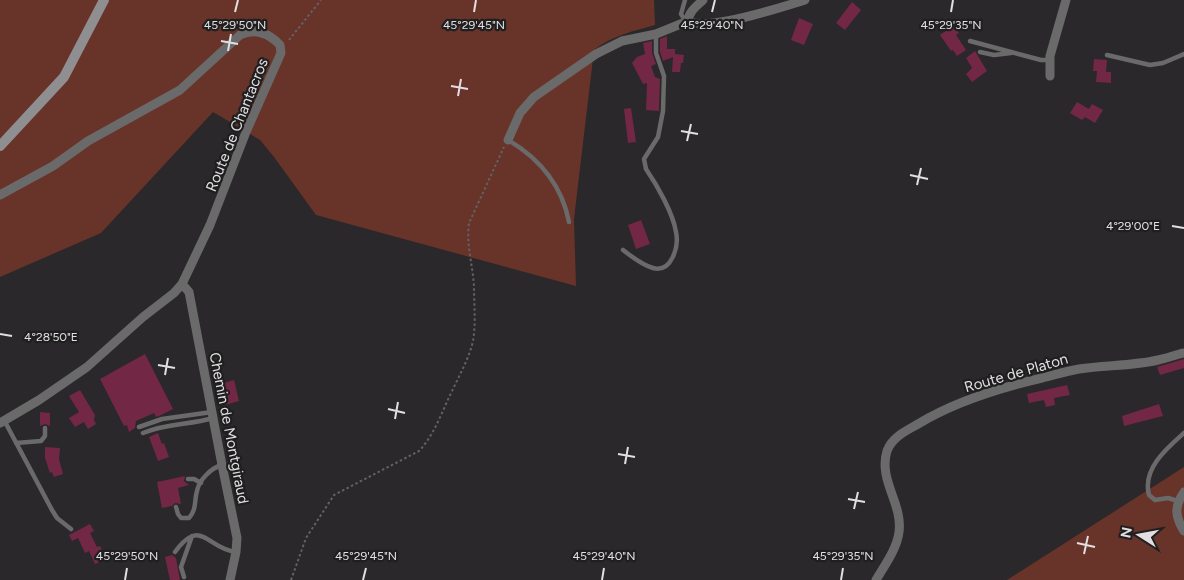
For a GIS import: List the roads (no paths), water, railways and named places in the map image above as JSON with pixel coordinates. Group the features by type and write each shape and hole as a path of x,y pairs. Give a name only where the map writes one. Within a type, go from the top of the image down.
{"main road":[{"path":"0,146 64,77 104,0"}],"street":[{"path":"688,20 692,10 703,0"},
{"path":"688,20 694,24 703,24 747,18 805,0"},
{"path":"1050,76 1050,60 1066,0"},
{"path":"508,140 520,113 534,97 596,54 622,41 656,34 688,20"},
{"name":"Route de Chantacros","path":"0,195 53,166 88,141 180,90 240,35 248,31 264,33 280,44 281,53 249,124 210,225 182,284 174,293 142,317 69,381 2,422"},
{"name":"Chemin de Montgiraud","path":"182,284 189,292 237,538 230,580"},
{"name":"Route de Platon","path":"876,580 900,531 897,511 885,470 888,450 891,443 897,437 923,421 974,396 1006,386 1078,369 1157,360 1184,353"},
{"path":"1184,492 1178,501 1176,510 1177,520 1184,531"}],"lane":[{"path":"685,0 682,14 688,20"},
{"path":"623,250 640,262 655,268 661,268 672,260 677,243 673,222 656,184 646,169 644,159 655,145 663,111 664,76 656,53 656,34"},
{"path":"970,41 1041,60 1050,60"},
{"path":"980,52 994,55 1012,52"},
{"path":"1107,55 1150,65 1163,63 1184,54"},
{"path":"508,140 531,156 544,170 562,196 569,222"},
{"path":"139,427 162,419 213,415"},
{"path":"144,433 158,427 202,421 213,415"},
{"path":"2,422 16,443 57,518 71,529"},
{"path":"16,443 41,441 45,436 45,428"},
{"path":"1178,501 1168,498 1155,500 1149,495 1147,489 1151,472 1157,460 1184,433"},
{"path":"176,507 181,518 189,518 195,510 197,488 200,483 211,470 222,465"},
{"path":"188,480 194,479 200,483"},
{"path":"175,552 183,542 192,536 202,536 224,550 236,552"},
{"path":"184,577 181,567 192,536"}]}
